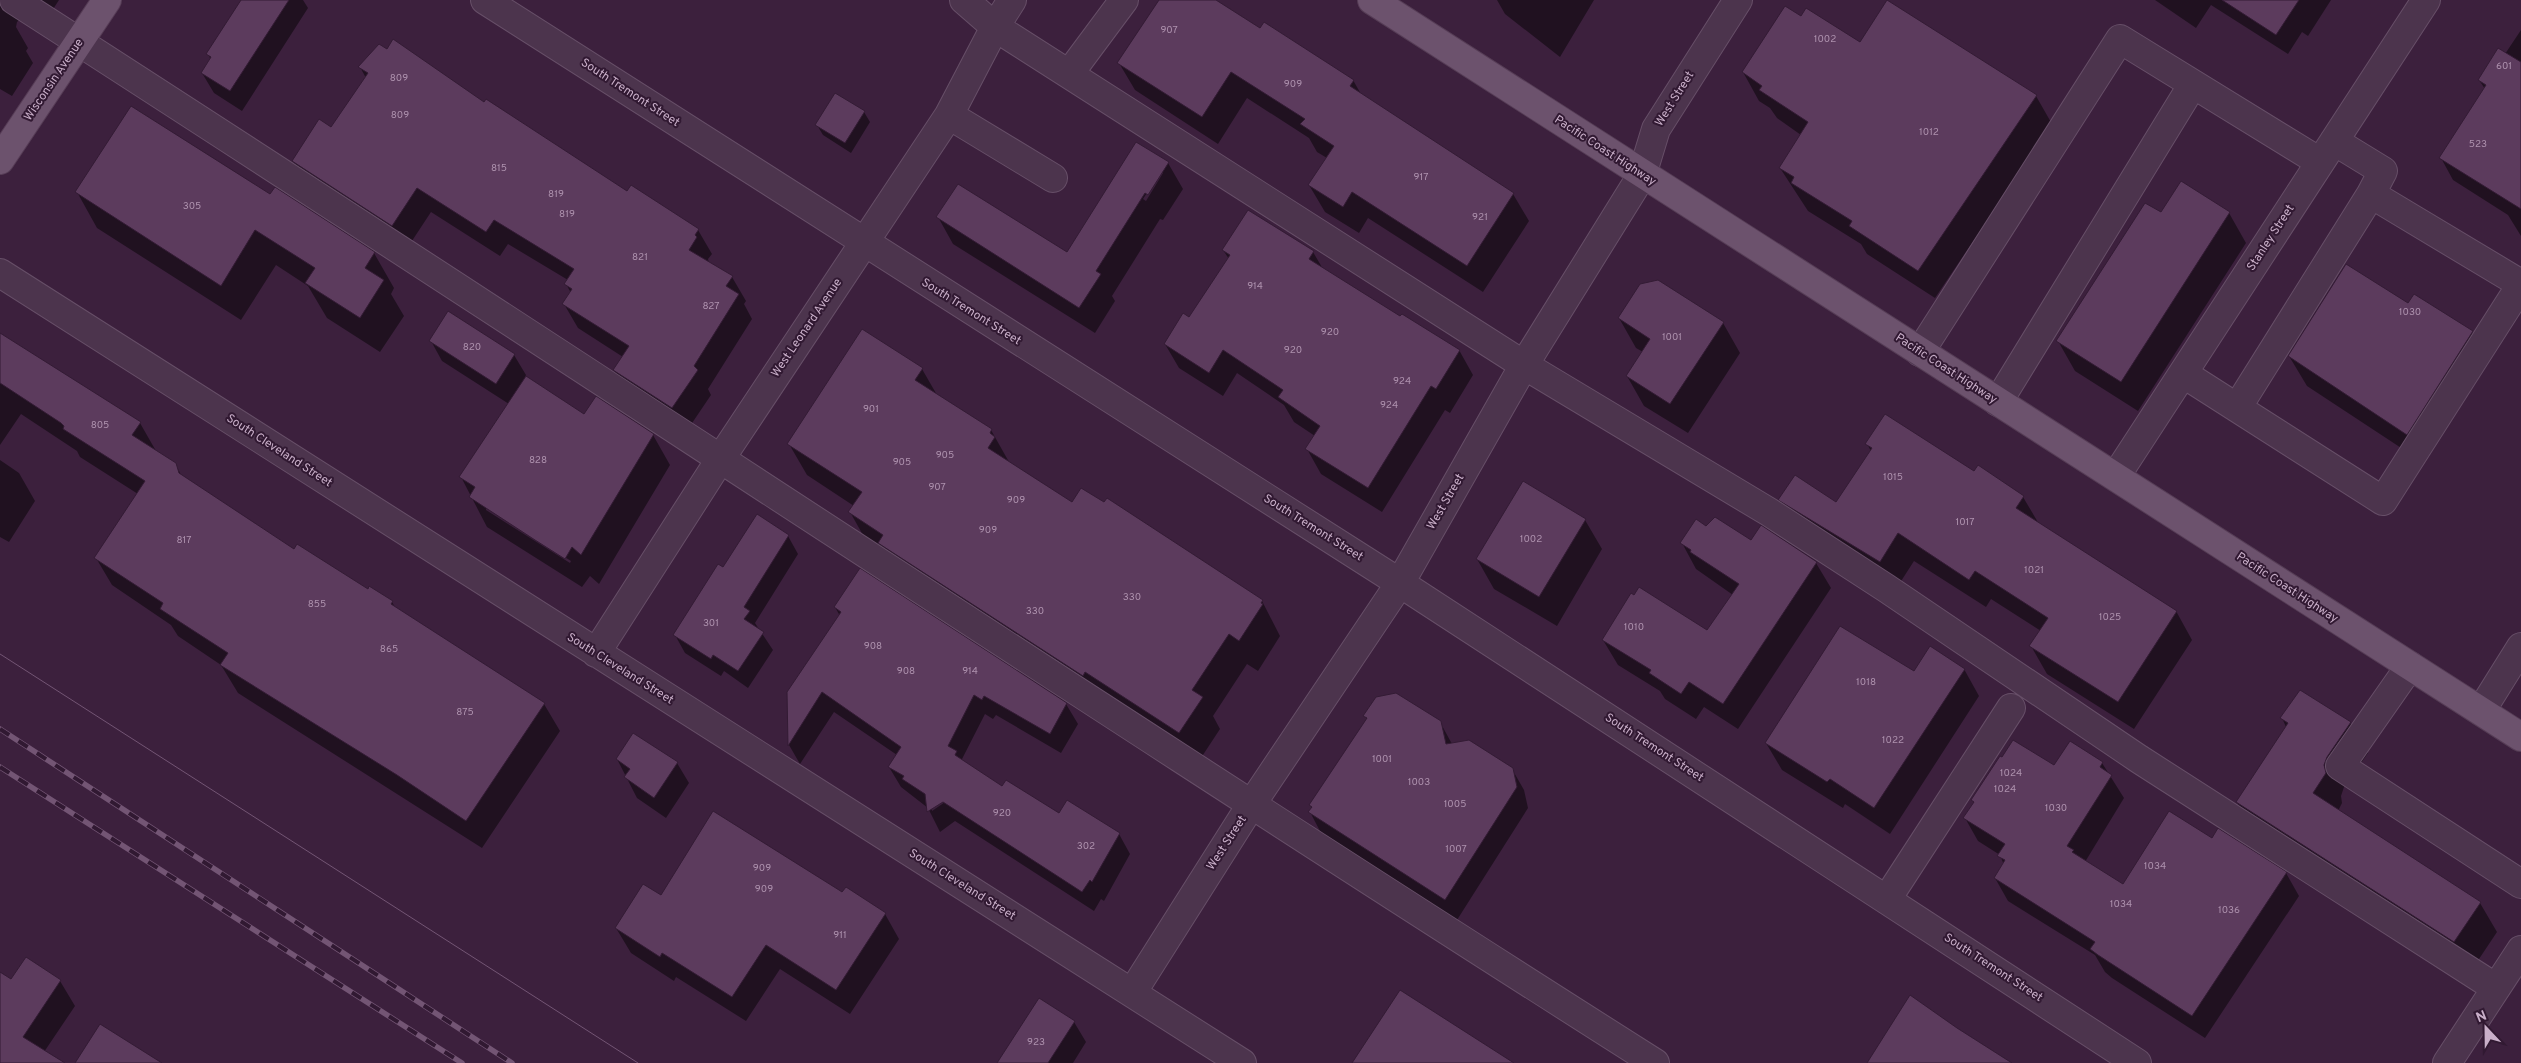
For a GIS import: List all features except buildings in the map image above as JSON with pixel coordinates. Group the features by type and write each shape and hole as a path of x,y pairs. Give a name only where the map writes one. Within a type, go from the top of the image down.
{"main road":[{"name":"Wisconsin Avenue","path":"0,160 107,0"},
{"name":"Pacific Coast Highway","path":"1372,0 1642,175 2116,476 2521,738"}],"street":[{"path":"14,0 721,458 1252,806 1656,1063"},
{"path":"964,0 995,27 1524,365 1769,512 1886,588 2139,759 2496,988"},
{"name":"West Leonard Avenue","path":"596,653 721,458 949,115 995,27 1012,0"},
{"path":"1069,74 1124,0"},
{"name":"West Street","path":"1132,993 1252,806 1400,583 1524,365 1642,175 1656,129 1738,0"},
{"name":"Stanley Street","path":"2116,476 2426,0"},
{"name":"South Tremont Street","path":"494,2 864,243 1400,583 1888,899 2137,1063"},
{"path":"1920,352 2120,39 2193,84 2327,151 2384,171 2237,408"},
{"path":"1998,402 2193,84"},
{"path":"949,115 1053,178"},
{"path":"2184,374 2383,501 2521,284 2371,194"},
{"name":"South Cleveland Street","path":"0,272 1242,1063"},
{"path":"2481,711 2521,646"},
{"path":"2410,666 2340,766 2521,884"},
{"path":"1888,899 2011,708"},
{"path":"2447,1063 2521,950"}],"tram line":[{"path":"0,654 638,1063"}],"railway":[{"path":"0,729 512,1063"},
{"path":"0,767 462,1063"}]}
